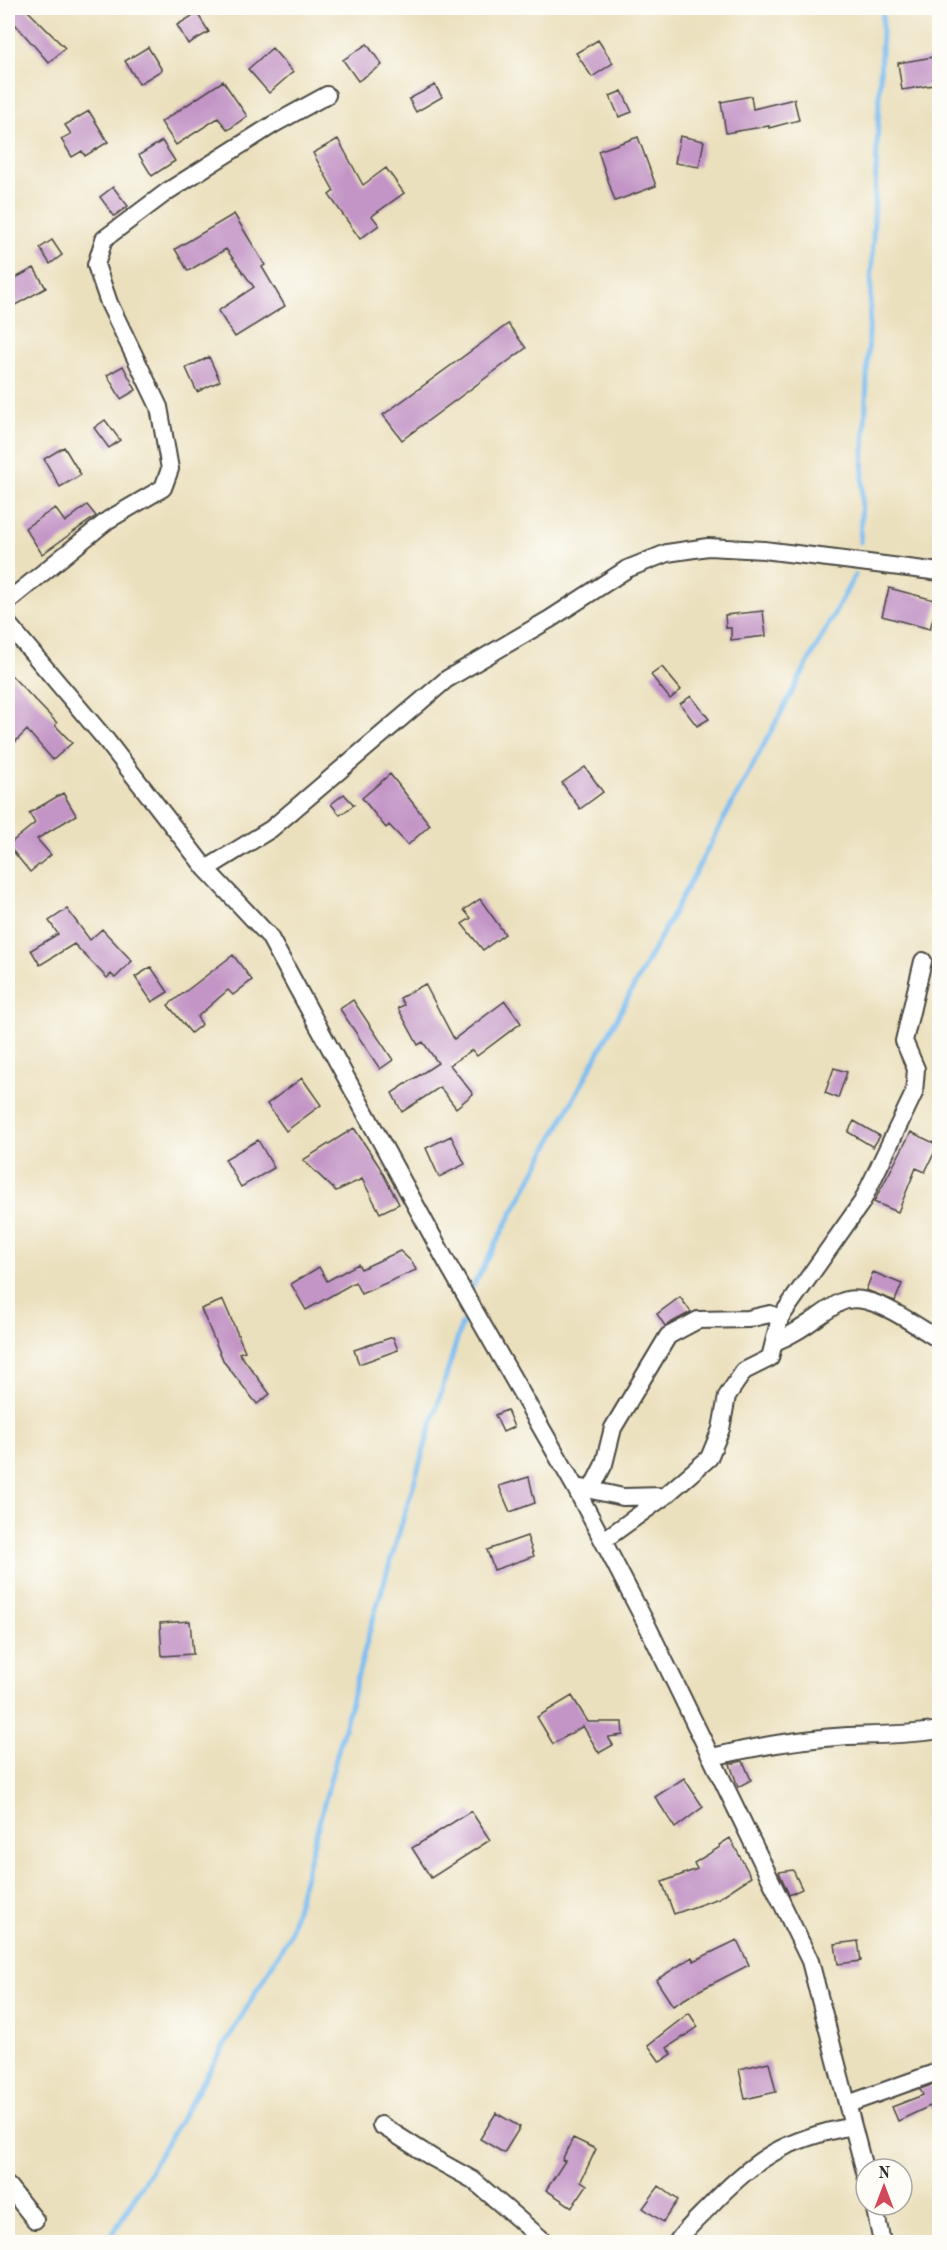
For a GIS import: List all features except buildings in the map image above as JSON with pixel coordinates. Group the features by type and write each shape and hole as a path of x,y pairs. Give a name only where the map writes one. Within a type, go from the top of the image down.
{"street":[{"path":"8,601 108,520 163,488 170,469 159,407 109,303 96,265 104,239 168,191 274,124 327,95"},
{"path":"206,869 271,829 447,679 550,619 627,569 667,553 708,547 764,550 939,572"},
{"path":"8,624 106,740 206,869 269,936 446,1261 583,1489 604,1540 810,1961 861,2157"},
{"path":"604,1540 665,1496 709,1458 721,1429 727,1396 744,1371 770,1358 780,1318 862,1202 914,1093 916,1069 904,1041 923,961"},
{"path":"775,1342 802,1329 842,1301 862,1299 886,1307 939,1340"},
{"path":"583,1489 604,1464 613,1428 668,1336 698,1320 748,1319 770,1314 780,1318"},
{"path":"583,1489 623,1497 665,1496"},
{"path":"712,1757 766,1744 847,1736 912,1735 939,1730"},
{"path":"848,2104 939,2071"},
{"path":"381,2125 473,2180 545,2242"},
{"path":"677,2242 720,2194 773,2151 820,2132 853,2126"},
{"path":"8,2186 35,2220"},
{"path":"877,2217 882,2242"}],"waterway":[{"path":"860,542 883,8"},
{"path":"472,1288 855,575"},
{"path":"108,2242 289,1936 371,1626 462,1323"}]}
